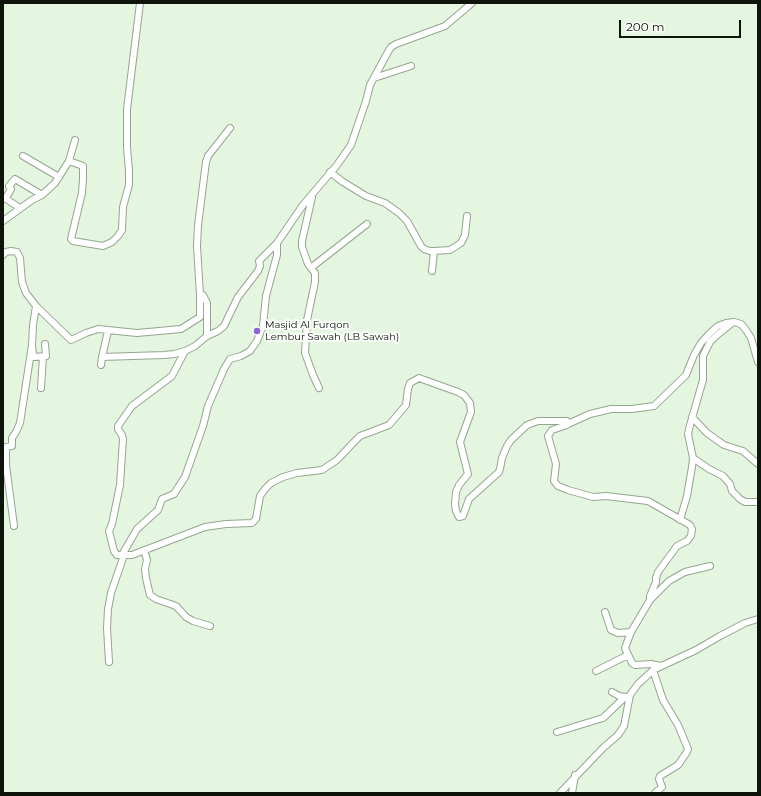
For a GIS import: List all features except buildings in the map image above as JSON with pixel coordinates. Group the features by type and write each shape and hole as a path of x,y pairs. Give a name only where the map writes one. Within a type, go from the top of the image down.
{"street":[{"path":"69,161 82,165 83,168 82,193 71,238 72,240 103,246 112,242 122,230 123,207 129,185 127,109 140,3"},
{"path":"102,357 174,354 195,346 207,336 218,331 224,326 238,297 258,271 260,266 259,261 277,243 290,222 337,165 351,145 374,78 391,47 445,26 472,3"},
{"path":"374,78 411,66"},
{"path":"3,255 11,250 17,252 20,258 22,282 26,293 36,306 72,340 98,329 108,331 137,332 181,329 200,317 197,246 198,225 206,162 208,156 230,128"},
{"path":"3,222 20,208 42,195 59,178 69,161 75,140"},
{"path":"23,156 59,178"},
{"path":"330,172 366,196 385,203 399,213 407,221 421,246 430,251 450,250 461,244 465,234 467,216"},
{"path":"20,208 4,198 11,189 9,185 15,179 42,195"},
{"path":"312,195 302,241 302,247 308,264 315,273 315,282 307,320 305,353 319,388"},
{"path":"312,268 367,224"},
{"path":"109,662 107,628 108,609 111,593 123,555 137,529 158,510 162,499 176,492 185,477 203,426 208,406 230,359 241,356 250,351 257,341 263,326 266,296 277,255 277,243"},
{"path":"432,271 434,251"},
{"path":"200,295 203,295 207,303 207,336"},
{"path":"14,526 6,465 6,447 12,446 12,438 20,423 32,345 36,306"},
{"path":"650,600 658,572 674,549 687,541 691,536 692,527 648,501 606,496 593,497 565,489 556,484 554,479 556,464 548,436 552,430 590,414 611,409 632,409 654,406 686,375 694,355 701,343 718,326 726,323 734,322 741,324 751,338 758,362"},
{"path":"680,520 687,496 693,458 688,434 702,380 703,356 706,349 716,336 734,322"},
{"path":"101,365 108,331"},
{"path":"41,388 43,356 46,356 45,344"},
{"path":"32,345 34,357 43,356"},
{"path":"185,351 172,376 132,406 118,426 123,438 120,485 109,534 117,555 130,555 205,527 226,524 252,523 256,519 260,496 271,483 283,477 297,473 322,470 337,460 360,436 389,425 405,406 409,386 416,379 422,378 458,392 464,395 470,403 471,412 460,442 468,474 459,485 456,492 456,512 460,518 463,516 469,499 499,472 502,458 507,446 511,440 527,425 538,421 567,421 568,424"},
{"path":"692,417 707,433 724,445 740,449 755,457 758,464"},
{"path":"693,458 709,469 723,476 730,484 732,491 740,499 745,502 758,502"},
{"path":"144,550 147,560 145,569 146,578 150,594 160,601 176,606 186,617 193,621 210,626"},
{"path":"663,666 635,664 630,660 625,648 631,632 650,600 669,581 685,572 710,566"},
{"path":"606,612 610,630 618,633 631,632"},
{"path":"557,732 603,718 653,670 745,623 758,619"},
{"path":"596,671 628,655"},
{"path":"653,670 663,700 678,725 688,749 678,765 660,776 659,779 662,787 655,793"},
{"path":"612,692 627,696"},
{"path":"560,793 575,775 618,735 624,726 627,696"},
{"path":"572,793 575,775"}],"place":[{"name":"Masjid Al Furqon Lembur Sawah (LB Sawah)","path":"257,331"}]}
